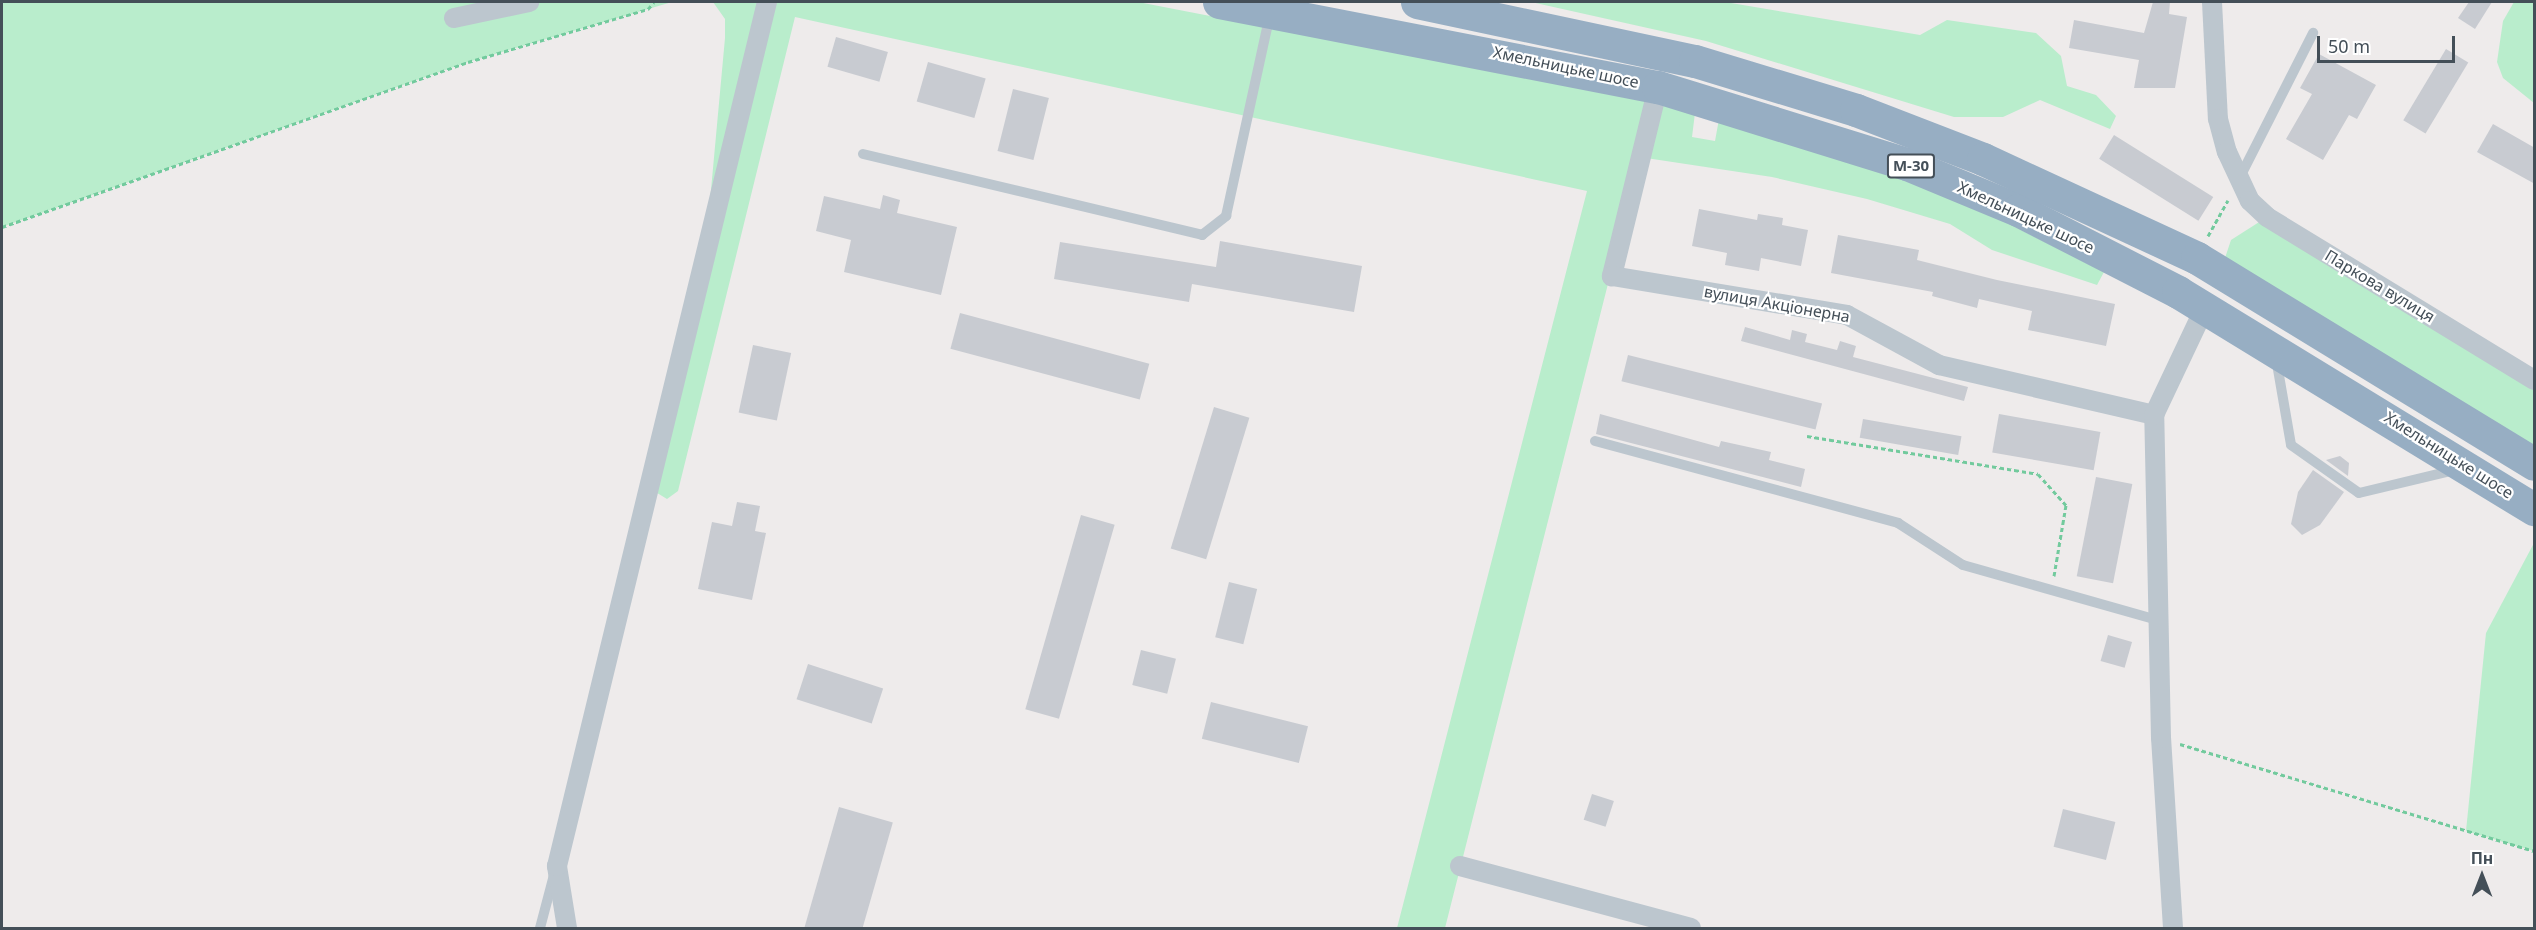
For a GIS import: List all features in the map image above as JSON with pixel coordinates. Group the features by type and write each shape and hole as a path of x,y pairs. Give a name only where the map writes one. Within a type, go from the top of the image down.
{"highway":[{"name":"Хмельницьке шосе","path":"1219,2 1658,87 1779,121 1968,188 2205,308 2274,346 2535,509"},
{"name":"Хмельницьке шосе","path":"1417,2 1675,56 1845,106 1983,159 2224,274 2535,464"},
{"path":"2205,308 2224,274"}],"street":[{"path":"454,18 529,2"},
{"path":"567,928 557,866 767,2"},
{"name":"Паркова вулиця","path":"2212,2 2218,119 2239,180 2267,217 2535,380"},
{"name":"вулиця Акціонерна","path":"1658,87 1612,276 1847,315 1939,365 2154,415"},
{"path":"2173,928 2161,738 2154,415 2205,308"},
{"path":"1460,866 1691,928"}],"lane":[{"path":"863,154 1202,235 1226,216 1270,11"},
{"path":"2239,180 2313,33"},
{"path":"2274,346 2291,445 2359,493 2469,467"},
{"path":"1595,441 1898,523 1963,565 2157,620"},
{"path":"540,928 557,866"}],"path":[{"path":"2,227 468,62 648,9 654,2"},
{"path":"2205,242 2218,217"},
{"path":"1806,436 2038,474 2066,505 2052,590"},
{"path":"2161,738 2535,851"}],"green space":[{"path":"2,2 672,2 468,62 2,227"},
{"path":"713,2 1138,2 1654,102 1445,928 1397,928 1587,191 795,17 678,491 667,499 649,488 705,255 725,38 725,19"},
{"path":"1531,2 1725,2 1920,35 1947,20 2036,33 2061,56 2067,86 2096,95 2116,116 2110,129 2040,100 2003,117 1954,117 1706,41"},
{"path":"2514,2 2534,2 2534,103 2503,78 2497,62 2503,21"},
{"path":"1660,103 1695,113 1692,137 1715,141 1719,119 1768,133 1968,203 2104,272 2097,285 1992,250 1950,224 1867,199 1772,177 1646,158"},
{"path":"2267,217 2534,380 2534,449 2225,258 2231,240"},
{"path":"2534,543 2534,851 2466,831 2486,633"}],"building":[{"path":"2153,2 2170,2 2169,14 2187,17 2175,88 2134,88 2139,60 2069,48 2074,20 2144,33"},
{"path":"2469,2 2492,2 2475,29 2458,18"},
{"path":"836,37 888,52 879,82 827,67"},
{"path":"2446,49 2468,62 2426,134 2403,120"},
{"path":"2319,54 2376,85 2357,119 2349,115 2323,160 2286,139 2312,94 2300,88"},
{"path":"928,62 986,79 974,118 917,101"},
{"path":"1013,89 1049,98 1033,160 998,151"},
{"path":"2493,124 2535,148 2535,184 2477,152"},
{"path":"2114,135 2213,197 2198,221 2099,159"},
{"path":"883,195 900,200 897,213 957,227 941,295 844,272 851,240 816,231 824,196 880,209"},
{"path":"1699,209 1757,220 1758,214 1783,218 1782,225 1808,230 1801,266 1761,258 1759,271 1725,265 1727,253 1692,246"},
{"path":"1838,235 1919,250 1917,260 1997,280 2115,304 2106,346 2028,330 2032,311 1979,299 1977,308 1932,296 1933,292 1831,273"},
{"path":"1220,241 1362,266 1354,312 1192,284 1189,302 1054,279 1060,242 1216,267"},
{"path":"960,313 1149,364 1140,399 950,349"},
{"path":"1745,327 1790,340 1792,330 1807,334 1805,342 1837,350 1840,341 1856,346 1853,357 1968,387 1964,401 1741,341"},
{"path":"753,345 791,353 777,421 739,412"},
{"path":"1628,355 1822,403 1816,430 1621,381"},
{"path":"1214,407 1249,418 1206,559 1171,549"},
{"path":"1600,414 1719,447 1721,441 1771,452 1769,460 1805,469 1801,487 1596,434"},
{"path":"1999,414 2100,432 2094,470 1992,452"},
{"path":"1863,419 1961,436 1958,455 1860,438"},
{"path":"2340,456 2349,463 2348,476 2326,460"},
{"path":"2313,470 2344,492 2320,525 2302,535 2291,524 2298,492"},
{"path":"2096,477 2132,484 2113,583 2077,576"},
{"path":"737,502 760,506 755,531 766,533 752,600 698,589 712,522 732,526"},
{"path":"1081,515 1115,525 1059,719 1025,709"},
{"path":"1229,582 1257,589 1243,644 1215,637"},
{"path":"2108,635 2132,642 2125,668 2101,661"},
{"path":"1141,650 1176,659 1167,694 1132,685"},
{"path":"808,664 883,688 872,724 797,699"},
{"path":"1211,702 1308,726 1299,763 1202,739"},
{"path":"1592,794 1614,801 1606,827 1584,820"},
{"path":"839,807 893,822 863,928 805,927"},
{"path":"2063,809 2115,822 2106,860 2054,847"}]}
